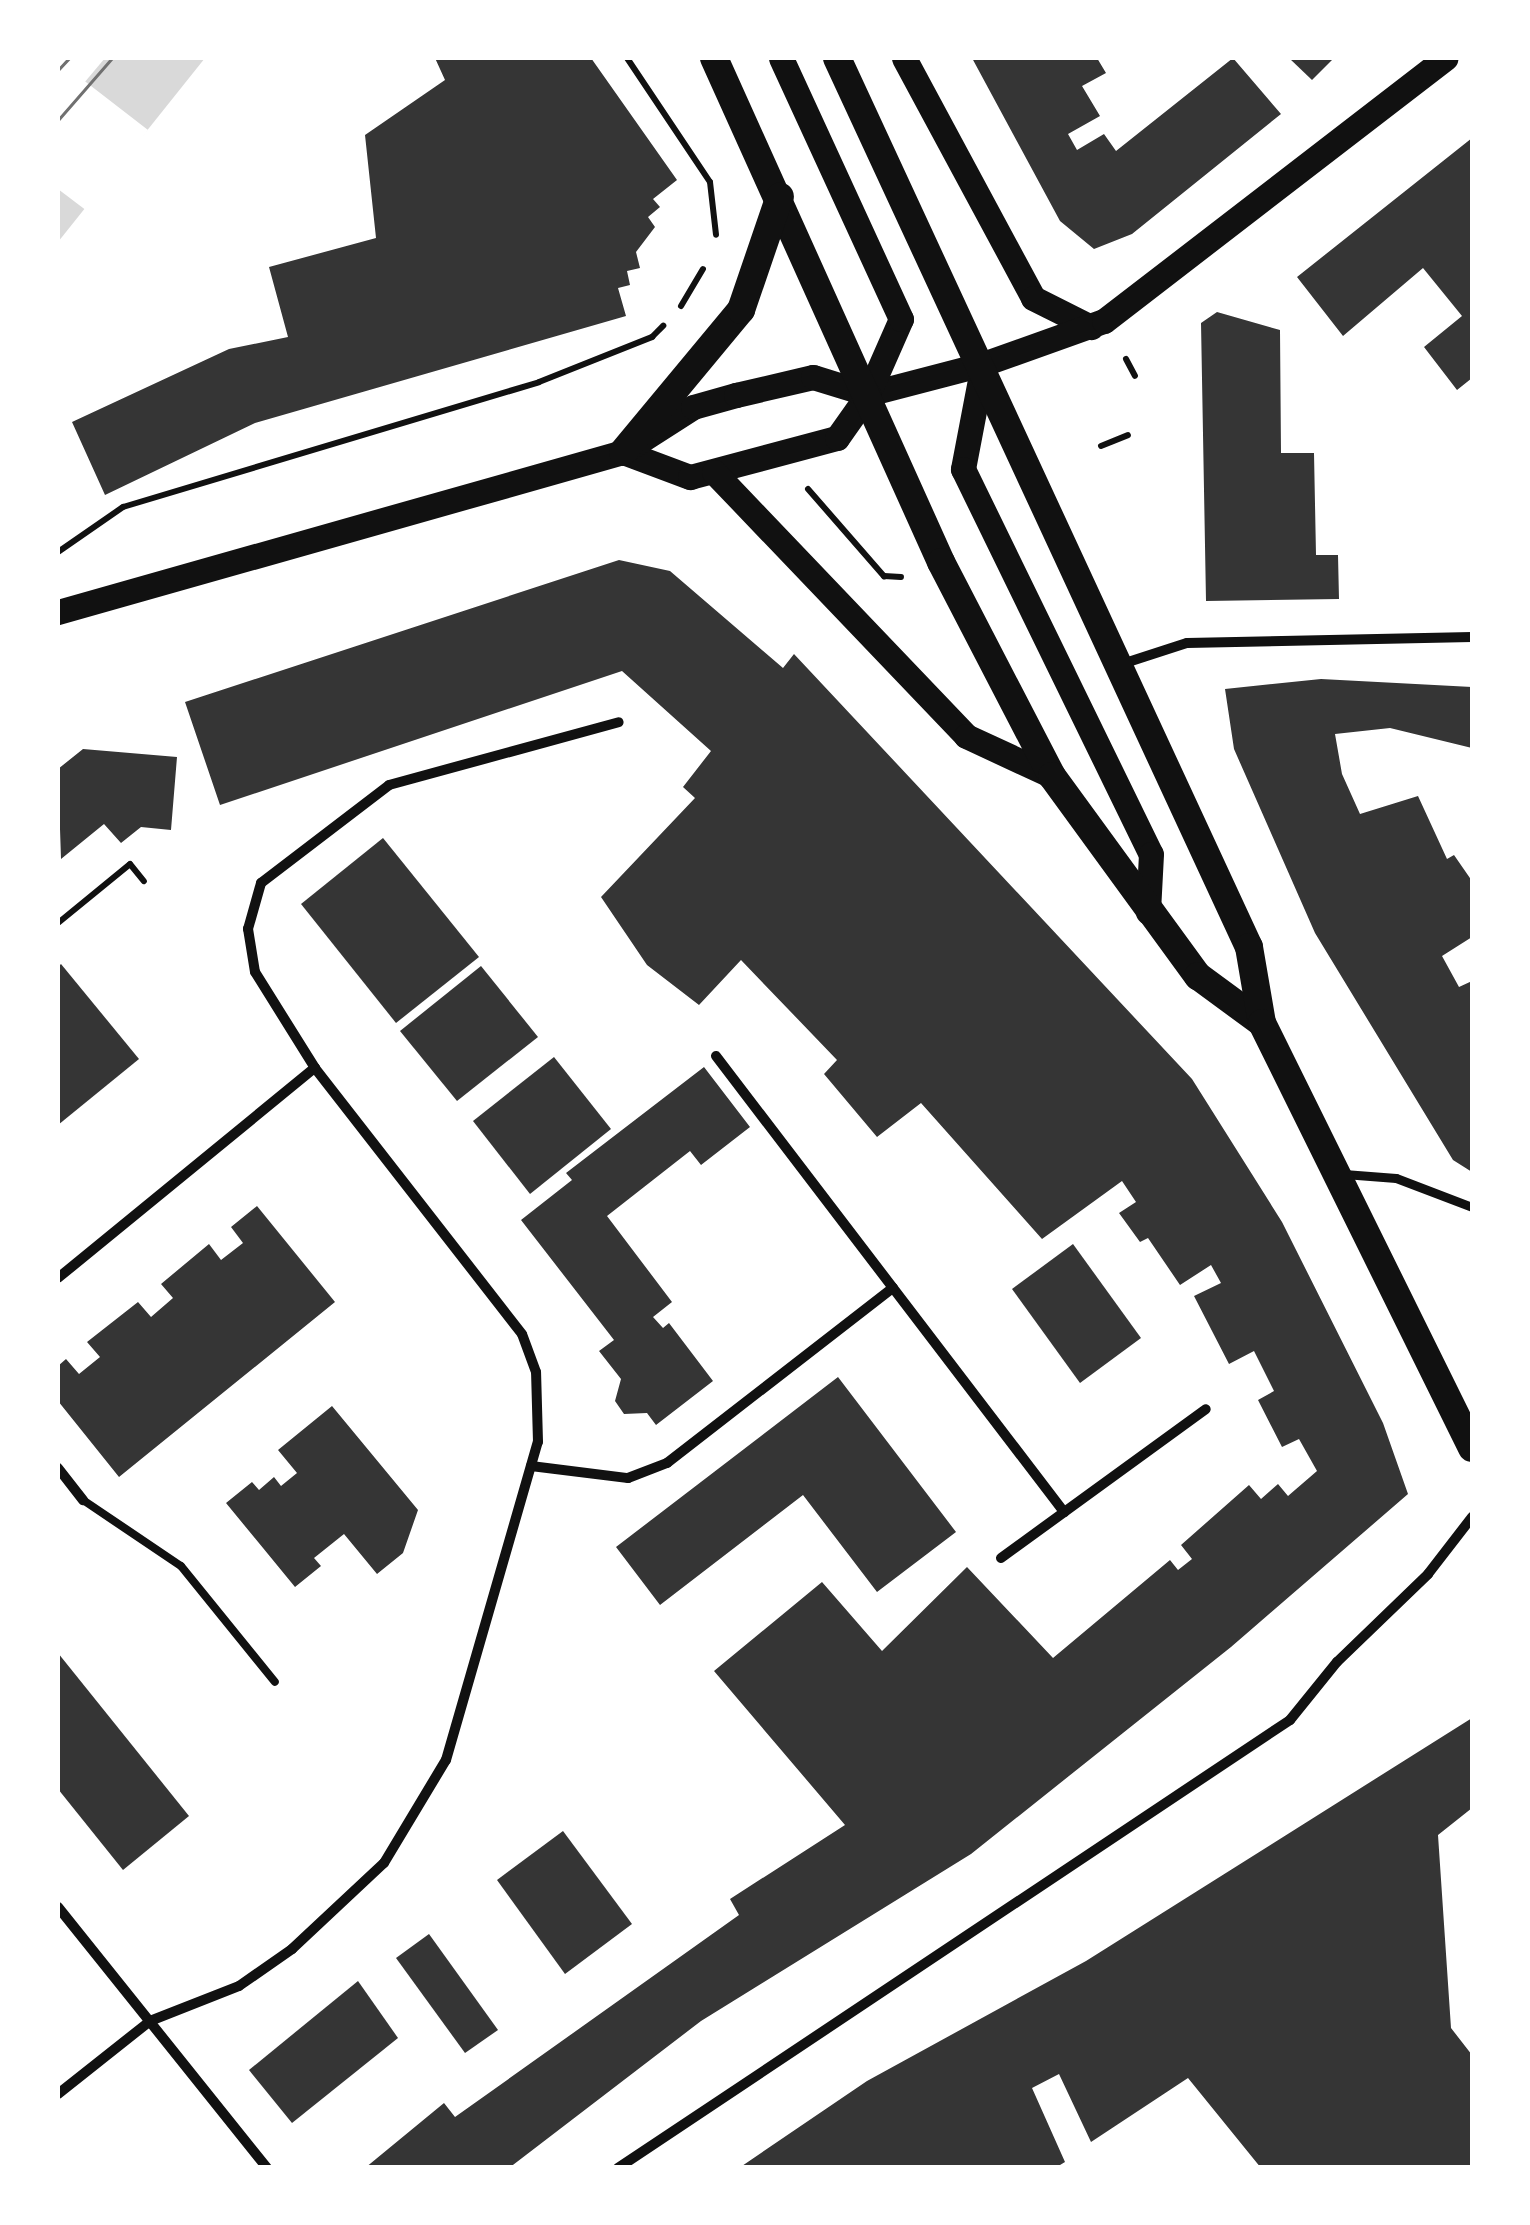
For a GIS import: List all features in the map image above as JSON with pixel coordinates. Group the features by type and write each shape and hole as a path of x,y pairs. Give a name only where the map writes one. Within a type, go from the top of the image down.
{"highway":[{"path":"714,58 780,196 941,562 1052,776 1198,976 1262,1024"},
{"path":"837,58 984,364 1250,947 1262,1024 1472,1448"},
{"path":"623,452 741,310 780,196"}],"main road":[{"path":"623,452 690,478 837,438 868,394 901,319 781,58"},
{"path":"904,58 1033,298 1092,327"},
{"path":"58,612 623,452 692,407 813,377 868,394 984,364 1092,327 1127,306 1445,58"},
{"path":"984,364 963,469 1151,854 1148,912"},
{"path":"714,472 966,736 1052,776"}],"street":[{"path":"1121,664 1187,643 1472,636"},
{"path":"58,2094 150,2021 238,1986 292,1949 343,1907 418,1816 466,1701 532,1466 541,1414 536,1372 522,1334 314,1068 255,972 248,929 261,884 388,785 619,722"},
{"path":"716,1056 1064,1512"},
{"path":"58,1278 314,1068"},
{"path":"1336,1173 1396,1178 1472,1207"},
{"path":"532,1466 628,1478 667,1464 893,1288"},
{"path":"1002,1558 1206,1409"},
{"path":"58,1468 83,1500"},
{"path":"618,2168 1290,1720 1337,1662 1428,1574 1472,1517"},
{"path":"58,1907 267,2168"}],"lane":[{"path":"83,1500 181,1566 275,1682"}],"path":[{"path":"626,58 710,182 716,244"},
{"path":"58,552 123,507 539,382 652,338 678,311 710,256"},
{"path":"1125,358 1136,376"},
{"path":"1101,446 1128,434"},
{"path":"797,477 884,576 906,577"},
{"path":"58,923 130,864 144,881"}],"shaded area":[{"path":"105,58 205,58 58,242 58,114"}],"pier":[{"path":"82,79 148,130 87,211 58,189 58,106"}],"building":[{"path":"435,58 591,58 677,180 653,199 660,207 648,217 655,227 636,252 640,268 627,271 630,285 618,288 626,316 255,423 105,495 72,422 229,349 288,337 269,267 376,238 365,135 445,80"},
{"path":"972,58 1097,58 1106,73 1082,86 1100,116 1068,134 1077,150 1104,134 1116,151 1233,58 1281,114 1132,234 1094,249 1060,221"},
{"path":"1289,58 1334,58 1312,80"},
{"path":"1472,138 1472,378 1457,390 1424,347 1462,316 1423,268 1343,336 1297,277"},
{"path":"1217,312 1280,330 1281,453 1314,453 1316,555 1338,555 1339,599 1206,601 1201,323"},
{"path":"619,560 670,571 783,668 794,654 1192,1079 1282,1222 1383,1423 1408,1494 1231,1647 971,1854 701,2021 509,2168 365,2168 444,2103 455,2117 739,1915 730,1899 845,1825 714,1671 822,1582 882,1651 967,1567 1053,1658 1170,1560 1178,1570 1192,1559 1181,1545 1249,1485 1261,1499 1278,1484 1288,1496 1317,1471 1299,1439 1282,1447 1258,1400 1274,1391 1254,1351 1229,1364 1194,1296 1221,1283 1211,1265 1180,1285 1148,1238 1140,1242 1119,1213 1136,1202 1122,1181 1042,1239 921,1103 877,1137 824,1074 837,1060 741,960 699,1005 647,965 601,897 695,798 683,787 711,751 622,671 220,805 185,702"},
{"path":"1321,679 1472,687 1472,748 1390,728 1335,734 1342,774 1360,814 1418,796 1447,859 1454,855 1472,881 1472,937 1442,956 1459,987 1472,981 1472,1172 1453,1160 1315,933 1234,749 1225,689"},
{"path":"83,749 177,757 171,830 141,827 121,843 104,824 61,859 58,769"},
{"path":"383,838 479,957 396,1023 301,904"},
{"path":"61,964 139,1059 58,1125 58,967"},
{"path":"481,966 538,1037 457,1101 400,1031"},
{"path":"554,1057 611,1129 530,1194 473,1121"},
{"path":"704,1067 750,1127 701,1165 690,1151 607,1216 672,1302 653,1317 663,1328 669,1323 713,1381 656,1425 647,1413 624,1414 615,1401 621,1379 599,1351 614,1340 521,1220 572,1180 566,1173"},
{"path":"257,1206 335,1302 119,1477 58,1401 58,1366 66,1359 79,1374 100,1357 87,1342 138,1302 151,1317 173,1298 161,1284 209,1244 221,1260 243,1243 231,1227"},
{"path":"1073,1244 1141,1338 1080,1383 1012,1289"},
{"path":"838,1377 956,1532 877,1592 803,1495 660,1605 616,1547"},
{"path":"332,1406 418,1510 403,1553 377,1574 344,1534 314,1558 321,1566 295,1587 226,1503 252,1482 259,1490 274,1477 281,1486 297,1473 278,1450"},
{"path":"58,1653 189,1816 123,1870 58,1789"},
{"path":"1472,1718 1472,1808 1438,1835 1451,2028 1472,2055 1472,2168 1261,2168 1188,2078 1091,2142 1059,2074 1032,2088 1065,2162 1055,2168 739,2168 867,2081 1086,1961"},
{"path":"563,1831 632,1924 565,1974 497,1880"},
{"path":"429,1934 498,2030 465,2053 396,1958"},
{"path":"358,1981 398,2038 292,2123 249,2070"}],"tram line":[{"path":"58,70 69,58"},
{"path":"58,120 112,58"}]}
